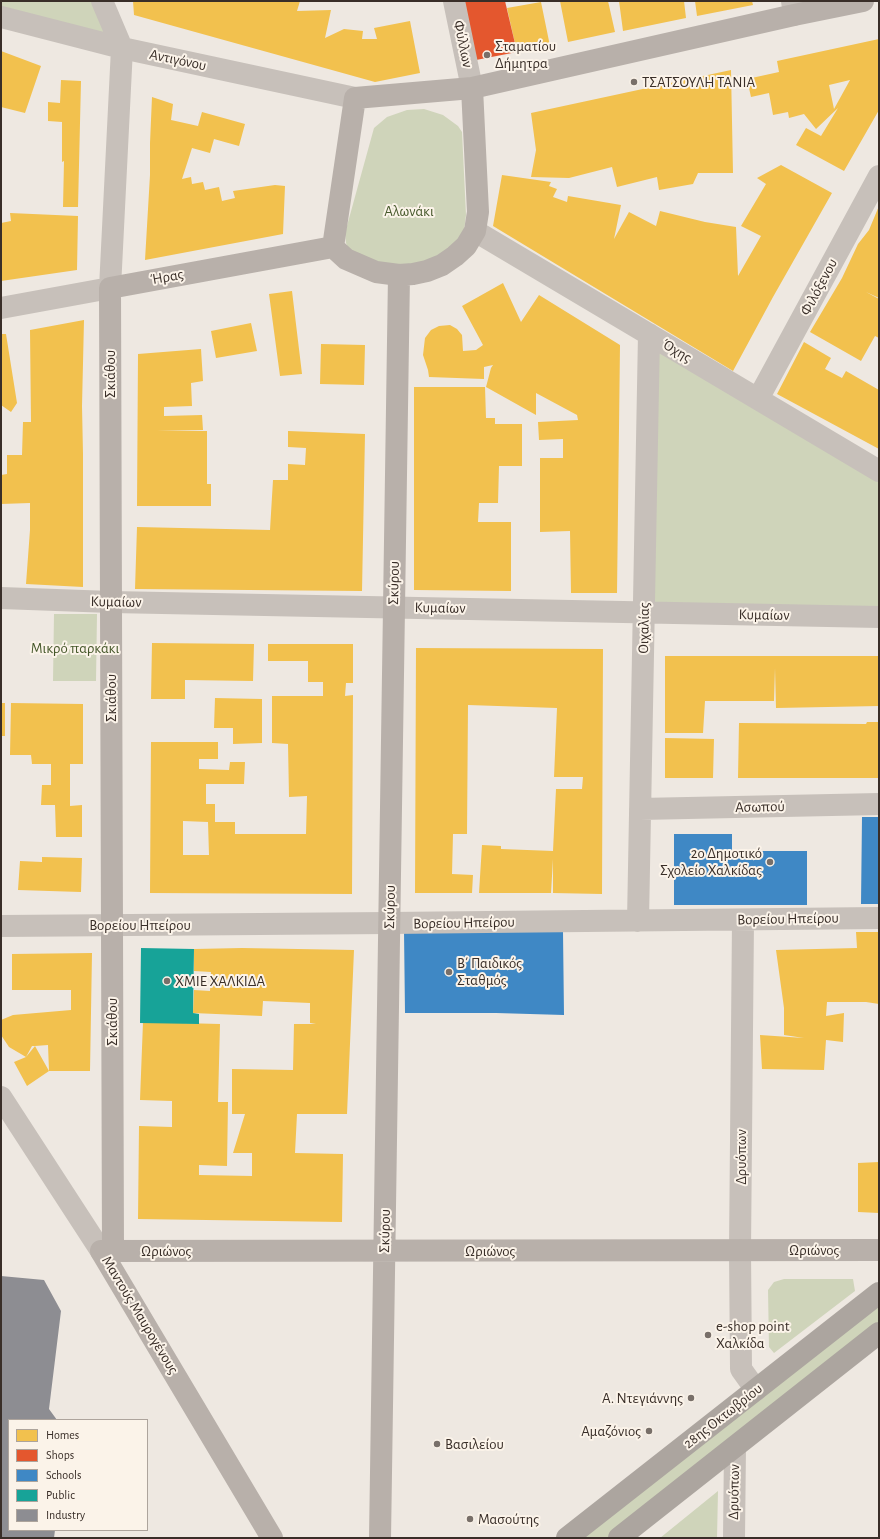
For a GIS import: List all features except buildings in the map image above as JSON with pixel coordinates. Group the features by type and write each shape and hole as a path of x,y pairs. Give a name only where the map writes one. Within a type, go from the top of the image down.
{"main road":[{"name":"28ης Οκτωβρίου","path":"567,1538 879,1293"},
{"name":"28ης Οκτωβρίου","path":"619,1538 879,1333"}],"street":[{"path":"102,1 122,48"},
{"name":"Φύλλων","path":"454,1 472,88"},
{"path":"472,88 478,212 475,231 466,246 442,265 427,271 399,275 376,272 346,259 333,247 355,98 472,88 793,8 863,1"},
{"name":"Αντιγόνου","path":"1,17 122,48 355,98"},
{"name":"Σκιάθου","path":"107,1251 112,925 110,288 122,48"},
{"name":"Φιλόξενου","path":"758,399 879,176"},
{"name":"Όχης","path":"475,231 879,471"},
{"name":"Ήρας","path":"1,308 333,247"},
{"name":"Σκύρου","path":"380,1538 399,275"},
{"name":"Οιχαλίας","path":"638,921 649,334"},
{"name":"Κυμαίων","path":"1,598 111,602 879,617"},
{"name":"Ασωπού","path":"640,809 879,804"},
{"name":"Βορείου Ηπείρου","path":"1,926 879,918"},
{"name":"Δρυόπων","path":"743,920 740,1250 741,1369 756,1390"},
{"name":"Μαντούς Μαυρογένους","path":"1,1097 107,1251 272,1538"},
{"name":"Ωριώνος","path":"107,1251 879,1250"},
{"name":"Δρυόπων","path":"734,1538 735,1447"}],"green space":[{"path":"1,1 102,1 122,48 1,17"},
{"name":"Αλωνάκι","path":"424,109 443,115 458,126 462,132 466,215 464,231 450,253 401,271 350,253 346,243 345,233 374,128 387,117 407,110"},
{"path":"649,334 879,471 879,617 644,612"},
{"name":"Μικρό παρκάκι","path":"54,614 97,614 96,681 53,681"},
{"path":"784,1279 853,1279 855,1291 774,1353 769,1347 768,1290 774,1282"},
{"path":"879,1293 879,1333 619,1538 567,1538"},
{"path":"718,1491 717,1538 660,1538"}],"place":[{"name":"Σταματίου Δήμητρα","path":"487,55"},
{"name":"ΤΣΑΤΣΟΥΛΗ ΤΑΝΙΑ","path":"634,82"},
{"name":"2ο Δημοτικό Σχολείο Χαλκίδας","path":"770,862"},
{"name":"Β΄ Παιδικός Σταθμός","path":"449,972"},
{"name":"ΧΜΙΕ ΧΑΛΚΙΔΑ","path":"167,981"},
{"name":"e-shop point Χαλκίδα","path":"708,1335"},
{"name":"Α. Ντεγιάννης","path":"691,1398"},
{"name":"Αμαζόνιος","path":"649,1431"},
{"name":"Βασιλείου","path":"437,1444"},
{"name":"Μασούτης","path":"470,1519"}]}
